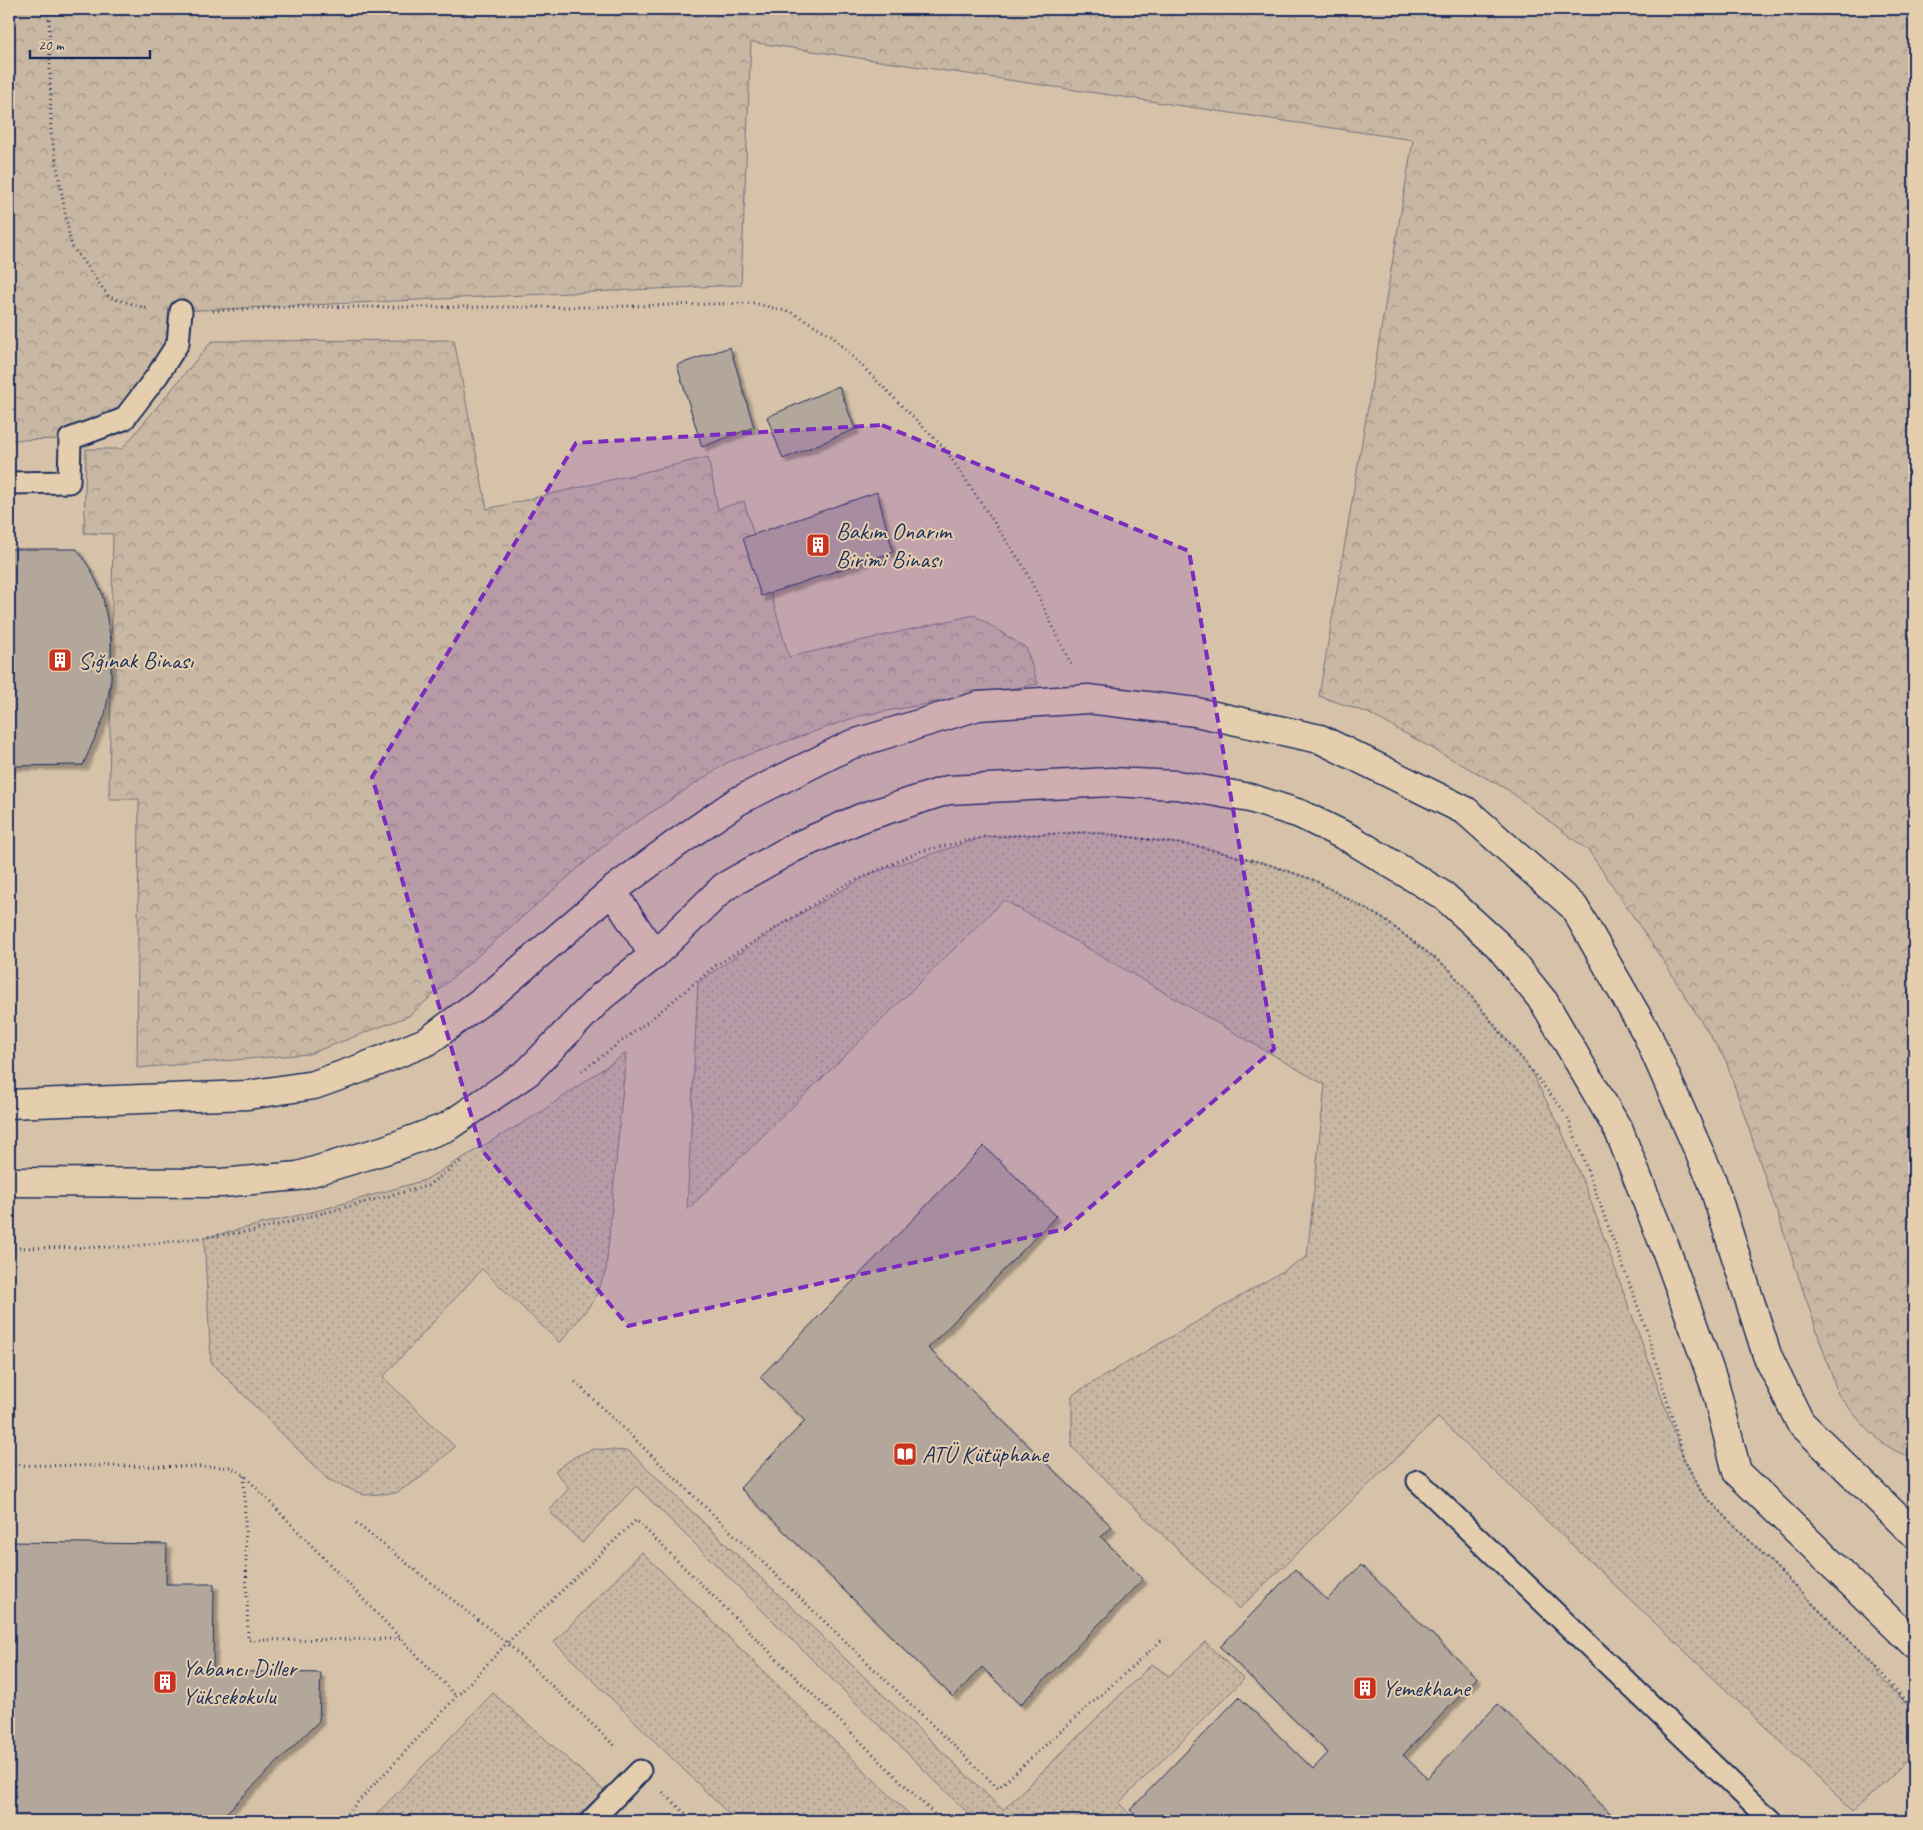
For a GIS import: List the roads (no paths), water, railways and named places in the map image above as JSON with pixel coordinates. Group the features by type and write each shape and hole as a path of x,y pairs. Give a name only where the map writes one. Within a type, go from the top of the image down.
{"street":[{"path":"9,1104 248,1095 322,1082 428,1041 498,989 612,891 677,842 738,801 850,745 978,706 1088,699 1196,712 1320,739 1466,811 1574,907 1647,1034 1712,1181 1768,1355 1800,1422 1914,1534"},
{"path":"9,1182 221,1183 298,1176 385,1150 447,1127 528,1072 602,996 654,955 724,887 792,848 861,818 948,790 1111,782 1177,785 1250,798 1292,811 1352,839 1444,896 1499,946 1544,1002 1619,1131 1665,1247 1715,1386 1737,1472 1914,1644"},
{"path":"612,891 654,955"}],"lane":[{"path":"9,483 69,482 70,440 124,419 158,376 178,343 181,311"},
{"path":"1418,1481 1771,1821"},
{"path":"591,1821 640,1771"}],"place":[{"name":"Bakım Onarım Birimi Binası","path":"818,545"},
{"name":"Sığınak Binası","path":"60,660"},
{"name":"ATÜ Kütüphane","path":"905,1454"},
{"name":"Yabancı Diller Yüksekokulu","path":"165,1682"},
{"name":"Yemekhane","path":"1365,1688"}]}
